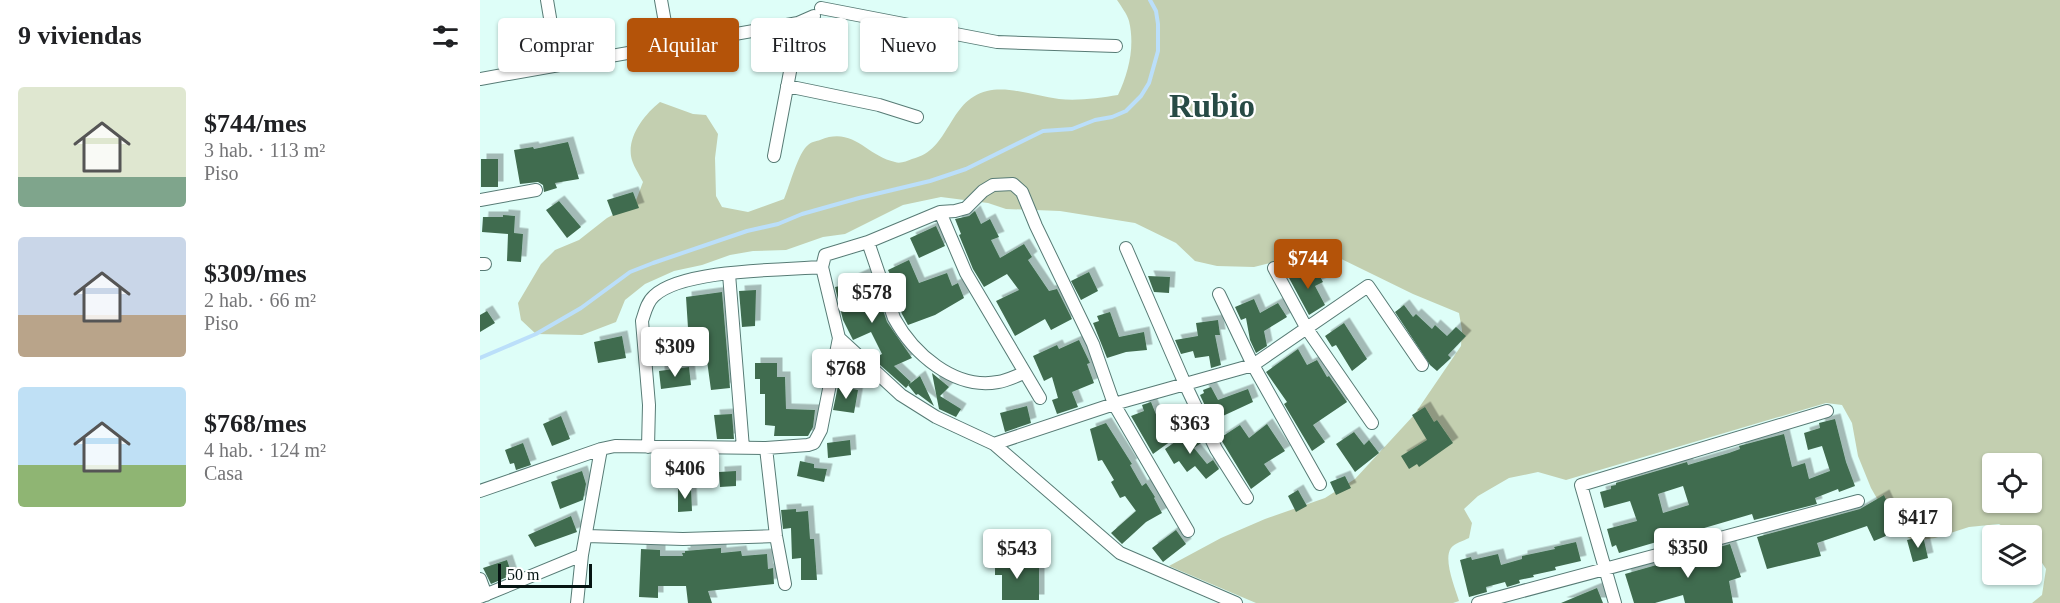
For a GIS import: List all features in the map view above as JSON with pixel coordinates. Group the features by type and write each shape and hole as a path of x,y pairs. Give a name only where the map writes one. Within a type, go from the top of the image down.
{"street":[{"path":"547,0 550,18"},
{"path":"661,0 664,18"},
{"path":"739,33 798,23 819,8 997,42 1116,46"},
{"path":"774,156 796,40 819,8"},
{"path":"480,79 519,72"},
{"path":"787,86 879,105 917,117"},
{"path":"480,491 615,446 766,448 808,446 818,437 839,338 822,267 825,255 868,242 940,212 966,208 983,191 993,185 1013,184 1022,192 1093,344 1114,404 1188,531"},
{"path":"480,200 536,190"},
{"path":"940,212 966,273 1040,398"},
{"path":"868,242 894,318 924,355 937,366 955,376 976,383 998,382 1024,373"},
{"path":"1126,248 1216,449 1247,498"},
{"path":"648,447 649,405 642,321 653,297 668,286 694,279 822,267"},
{"path":"1274,268 1307,329 1372,423"},
{"path":"729,274 743,448"},
{"path":"994,444 1114,404 1253,365 1368,286 1422,365"},
{"path":"1219,294 1253,365 1320,484"},
{"path":"839,338 901,395 936,417 994,444 1120,553 1236,603"},
{"path":"1615,603 1581,485 1827,411"},
{"path":"766,448 776,536 785,584"},
{"path":"577,603 582,555 601,449"},
{"path":"1478,603 1511,599 1605,569 1858,501"},
{"path":"587,536 682,539 776,536"},
{"path":"480,579 483,596 582,555"}],"green space":[{"path":"1117,0 2060,0 2060,603 2032,603 2042,595 2046,569 2042,563 2042,525 1982,525 1935,538 1914,541 1895,530 1871,488 1858,456 1852,423 1842,405 1826,403 1566,480 1538,472 1509,478 1478,496 1464,509 1472,523 1469,538 1451,548 1448,559 1459,601 1453,603 1256,603 1169,566 1221,538 1265,519 1325,498 1355,479 1414,415 1461,346 1462,330 1459,313 1413,294 1323,250 1254,267 1217,266 1195,261 1176,243 1135,223 1060,211 1006,209 988,203 941,197 903,205 845,234 823,237 786,250 753,251 730,255 702,265 674,271 645,284 625,300 616,322 582,335 536,334 521,320 518,303 541,264 555,250 579,240 607,218 635,203 643,182 632,159 632,140 643,119 660,102 693,114 706,115 718,134 715,158 716,196 722,207 748,212 784,199 804,149 814,142 832,137 851,139 885,159 897,163 925,154 935,146 964,105 974,96 987,91 1014,91 1066,100 1118,95 1128,68 1131,49 1131,30"}],"building":[{"path":"568,142 579,179 555,183 557,188 544,192 543,185 538,182 520,184 514,150 533,147 534,149"},
{"path":"481,159 498,159 498,187 481,187"},
{"path":"633,192 639,208 613,216 607,200"},
{"path":"559,201 581,227 567,238 546,210"},
{"path":"975,211 981,224 990,219 999,237 991,240 1000,258 1024,244 1032,257 1028,260 1049,291 1057,289 1072,319 1051,330 1045,319 1015,336 996,301 1019,290 1007,274 984,287 973,269 959,235 961,234 955,219 969,216"},
{"path":"503,215 515,216 514,233 523,234 521,262 507,261 508,234 482,232 483,217 503,217"},
{"path":"936,226 945,246 919,258 910,238"},
{"path":"909,260 919,283 947,273 952,286 958,283 964,298 935,315 908,325 893,290 897,289 888,270"},
{"path":"1316,269 1323,282 1315,286 1325,305 1309,315 1289,278 1303,270 1305,274"},
{"path":"1089,272 1098,291 1081,300 1071,281"},
{"path":"866,273 872,287 868,288 876,306 881,304 887,322 912,358 894,366 911,382 906,388 879,364 876,357 882,354 871,332 853,340 843,320 835,287 845,285 844,283"},
{"path":"1148,276 1170,277 1169,293 1154,292"},
{"path":"756,290 755,326 742,327 739,291"},
{"path":"722,292 730,388 711,390 705,346 700,346 699,328 688,328 686,297"},
{"path":"1254,299 1260,313 1278,303 1287,317 1264,331 1267,346 1256,353 1250,340 1246,318 1241,320 1235,307"},
{"path":"1404,305 1413,317 1416,314 1432,329 1435,325 1447,336 1456,327 1466,336 1448,355 1451,358 1437,371 1430,365 1395,312"},
{"path":"487,311 495,323 480,332 480,315"},
{"path":"1110,312 1119,337 1144,332 1147,350 1126,352 1107,358 1093,323 1099,321 1097,316"},
{"path":"1218,320 1220,335 1215,335 1221,365 1211,368 1209,356 1195,358 1193,351 1181,354 1175,340 1198,336 1196,323"},
{"path":"1344,323 1367,359 1352,371 1336,345 1332,347 1325,336"},
{"path":"622,336 626,358 598,363 594,342"},
{"path":"1079,340 1090,363 1087,364 1094,383 1072,392 1078,407 1057,414 1052,400 1058,398 1052,377 1044,381 1033,356 1057,345 1059,349"},
{"path":"1298,349 1307,365 1317,360 1347,402 1313,425 1325,442 1312,451 1284,404 1287,402 1266,372"},
{"path":"755,363 777,363 777,377 785,377 786,409 815,410 813,427 808,436 774,436 775,426 765,425 765,394 760,394 760,379 755,379"},
{"path":"689,367 691,385 661,389 659,371"},
{"path":"932,373 949,387 940,396 961,409 956,417 939,409"},
{"path":"920,376 934,406 918,394 916,395 908,385"},
{"path":"838,386 858,390 854,413 833,410"},
{"path":"1211,387 1218,400 1248,389 1253,402 1212,421 1200,395 1204,393 1203,390"},
{"path":"1151,402 1161,427 1171,441 1153,454 1131,416 1144,411 1142,405"},
{"path":"1027,406 1031,423 1005,432 1000,413"},
{"path":"1425,407 1434,422 1437,420 1453,443 1419,467 1417,464 1409,469 1401,456 1427,440 1412,415"},
{"path":"732,414 734,439 717,439 714,415"},
{"path":"561,416 570,439 552,446 543,424"},
{"path":"1835,419 1855,486 1839,492 1838,489 1815,498 1817,504 1754,520 1752,514 1619,553 1616,545 1612,547 1607,529 1637,521 1630,501 1604,508 1600,492 1611,489 1611,486 1616,483 1687,462 1688,465 1740,449 1739,446 1784,434 1792,467 1805,463 1809,479 1830,471 1822,446 1808,450 1804,433 1820,428 1819,423","holes":["1683,486 1689,505 1663,513 1658,494"]},
{"path":"1106,423 1132,464 1130,465 1142,486 1146,483 1162,513 1146,522 1122,544 1111,533 1136,511 1125,496 1120,498 1111,482 1114,480 1102,460 1098,461 1090,429"},
{"path":"1267,424 1285,451 1264,464 1271,474 1251,489 1220,438 1240,425 1249,438"},
{"path":"1192,430 1201,443 1194,448 1207,464 1213,460 1219,469 1206,479 1195,466 1187,472 1179,461 1174,464 1165,449"},
{"path":"1354,432 1364,445 1369,440 1379,453 1355,472 1336,444"},
{"path":"850,440 851,455 828,458 827,443"},
{"path":"523,443 531,465 516,470 514,463 510,464 505,450"},
{"path":"800,461 814,464 814,468 827,469 824,482 797,476"},
{"path":"582,471 586,484 583,500 560,509 551,482"},
{"path":"736,471 736,486 720,487 719,472"},
{"path":"1345,476 1351,488 1336,495 1330,482"},
{"path":"678,489 691,489 692,511 678,512"},
{"path":"1298,490 1307,506 1296,512 1288,496"},
{"path":"1884,495 1900,530 1874,541 1867,526 1817,543 1821,556 1767,569 1757,537 1860,509"},
{"path":"796,509 796,512 808,511 810,539 814,539 817,580 801,580 801,558 792,559 791,528 783,529 781,510"},
{"path":"571,516 577,532 535,547 528,535"},
{"path":"1176,530 1186,544 1163,562 1152,548"},
{"path":"1923,536 1928,558 1913,562 1907,540"},
{"path":"1576,542 1581,561 1555,567 1556,570 1533,575 1534,577 1519,580 1520,583 1507,587 1505,582 1486,587 1487,592 1469,597 1460,560 1471,557 1472,560 1498,554 1501,565 1522,559 1522,556"},
{"path":"1730,544 1741,577 1729,581 1733,603 1685,603 1683,595 1655,603 1634,603 1625,574"},
{"path":"721,548 721,553 741,551 742,556 767,554 768,569 773,568 774,584 708,591 712,603 688,603 686,586 658,586 658,598 639,597 641,549 660,550 660,556 683,556 682,553 685,551"},
{"path":"995,553 1008,553 1008,568 1039,568 1039,600 1002,600 1002,575 995,575"},
{"path":"507,560 512,575 491,584 483,568"},
{"path":"1597,588 1603,603 1561,603"}],"waterway":[{"path":"480,358 536,334 581,308 630,272 653,263 747,231 778,224 802,214 930,181 966,169 1043,131 1072,129 1126,111 1141,96 1149,83 1158,51 1156,11 1150,0"}],"district":[{"name":"Rubio","path":"1212,106"}]}
